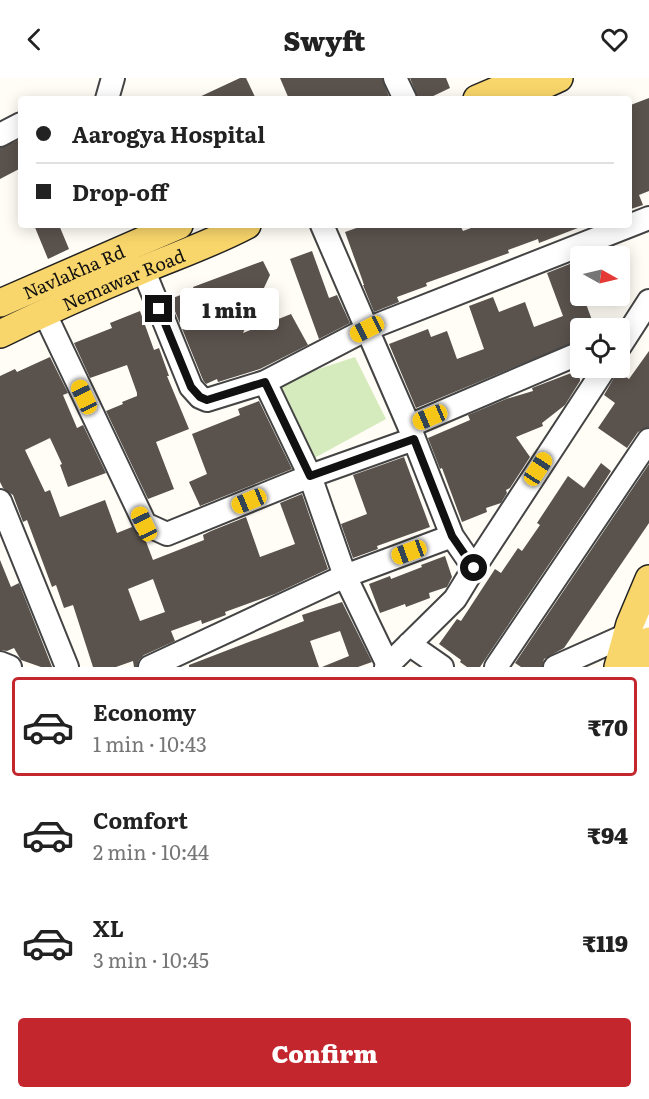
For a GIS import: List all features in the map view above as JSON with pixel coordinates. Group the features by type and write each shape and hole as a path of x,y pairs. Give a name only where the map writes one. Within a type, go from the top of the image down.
{"main road":[{"path":"484,96 526,78"},
{"path":"520,96 559,78"},
{"name":"Navlakha Rd","path":"0,303 142,232 163,228"},
{"name":"Nemawar Road","path":"0,334 44,312 143,269 214,242 241,228"},
{"path":"642,667 641,634 649,579"},
{"path":"618,667 641,634"}],"street":[{"path":"108,96 113,78"},
{"path":"395,78 404,96"},
{"path":"0,135 18,126"},
{"path":"632,225 649,218"},
{"path":"323,228 411,432 452,536 474,568"},
{"path":"143,269 191,387 200,397 207,400 265,382 367,329 624,228"},
{"path":"630,327 649,301"},
{"path":"44,312 144,524 167,534 411,432 570,358"},
{"path":"265,382 310,476 345,576 387,666 455,599 598,378"},
{"path":"496,667 649,440"},
{"path":"0,501 67,667"},
{"path":"150,667 345,576 452,536"},
{"path":"555,667 641,634"},
{"path":"409,644 442,667"},
{"path":"0,663 10,667"}],"green space":[{"path":"355,357 386,419 307,462 270,385"}],"building":[{"path":"240,78 246,78 255,96 201,96"},
{"path":"280,78 382,78 389,96 288,96"},
{"path":"410,78 446,78 450,88 433,96 417,96"},
{"path":"649,98 649,191 639,195 643,205 632,209 632,104"},
{"path":"18,140 18,170 0,179 0,148"},
{"path":"35,228 60,228 69,249 48,259"},
{"path":"356,228 462,228 463,231 471,228 578,228 539,243 538,239 508,250 509,253 426,283 427,286 397,297 399,302 374,312 345,232"},
{"path":"312,251 329,298 337,295 350,323 319,339 290,259"},
{"path":"263,261 270,275 243,333 291,314 308,345 260,369 218,382 217,379 206,384 170,299 194,290 193,287"},
{"path":"570,264 570,306 587,306 591,318 570,318 570,344 416,408 389,344 428,329 431,337 447,331 457,359 484,349 469,306 493,297 499,312 525,302 534,327 563,316 547,273"},
{"path":"140,311 154,350 159,348 169,376 167,376 189,429 156,442 174,489 148,499 106,411 137,396 127,365 90,378 74,343 112,328 110,323"},
{"path":"649,351 649,427 638,432 627,448 598,428 615,403 604,395 614,378 630,378"},
{"path":"50,357 68,393 63,395 77,428 83,425 106,473 68,487 60,465 62,464 50,438 25,450 45,492 50,490 60,517 105,500 117,533 132,527 139,536 145,539 153,560 204,540 203,535 246,517 260,557 295,544 280,503 302,494 328,569 275,594 225,612 226,615 202,624 201,620 171,631 175,641 144,655 137,667 134,667 133,661 116,667 93,667 73,605 64,608 56,585 52,587 27,520 23,522 13,495 3,488 0,482 0,376 15,369 17,372","holes":["153,579 165,612 140,621 128,589"]},
{"path":"570,373 570,378 580,378 565,405 542,423 543,426 516,437 530,457 510,488 506,490 507,493 501,503 486,508 487,512 462,522 428,438 470,420 468,415 506,399 533,391 532,388"},
{"path":"259,401 292,469 200,506 189,482 207,474 192,434 240,415 238,409"},
{"path":"404,457 430,527 377,546 378,549 353,558 341,524 367,514 353,475"},
{"path":"601,463 611,471 595,496 480,667 467,667 439,644 457,619 461,621 495,569 501,573 518,548 522,551 540,525 537,523 568,476 584,488"},
{"path":"649,464 649,523 564,648 544,659 542,667 521,667 515,663"},
{"path":"445,556 452,577 447,587 429,593 430,598 380,613 369,584 390,576 391,579"},
{"path":"0,560 11,587 19,583 52,667 41,667 21,660 14,648 7,651 0,650"},
{"path":"342,602 372,662 358,667 322,667 349,656 340,631 310,641 319,667 189,667 189,665 304,621 302,615"}],"route":[{"path":"159,309 191,387 200,397 207,400 265,382 310,476 414,439 452,536 474,568"}]}
